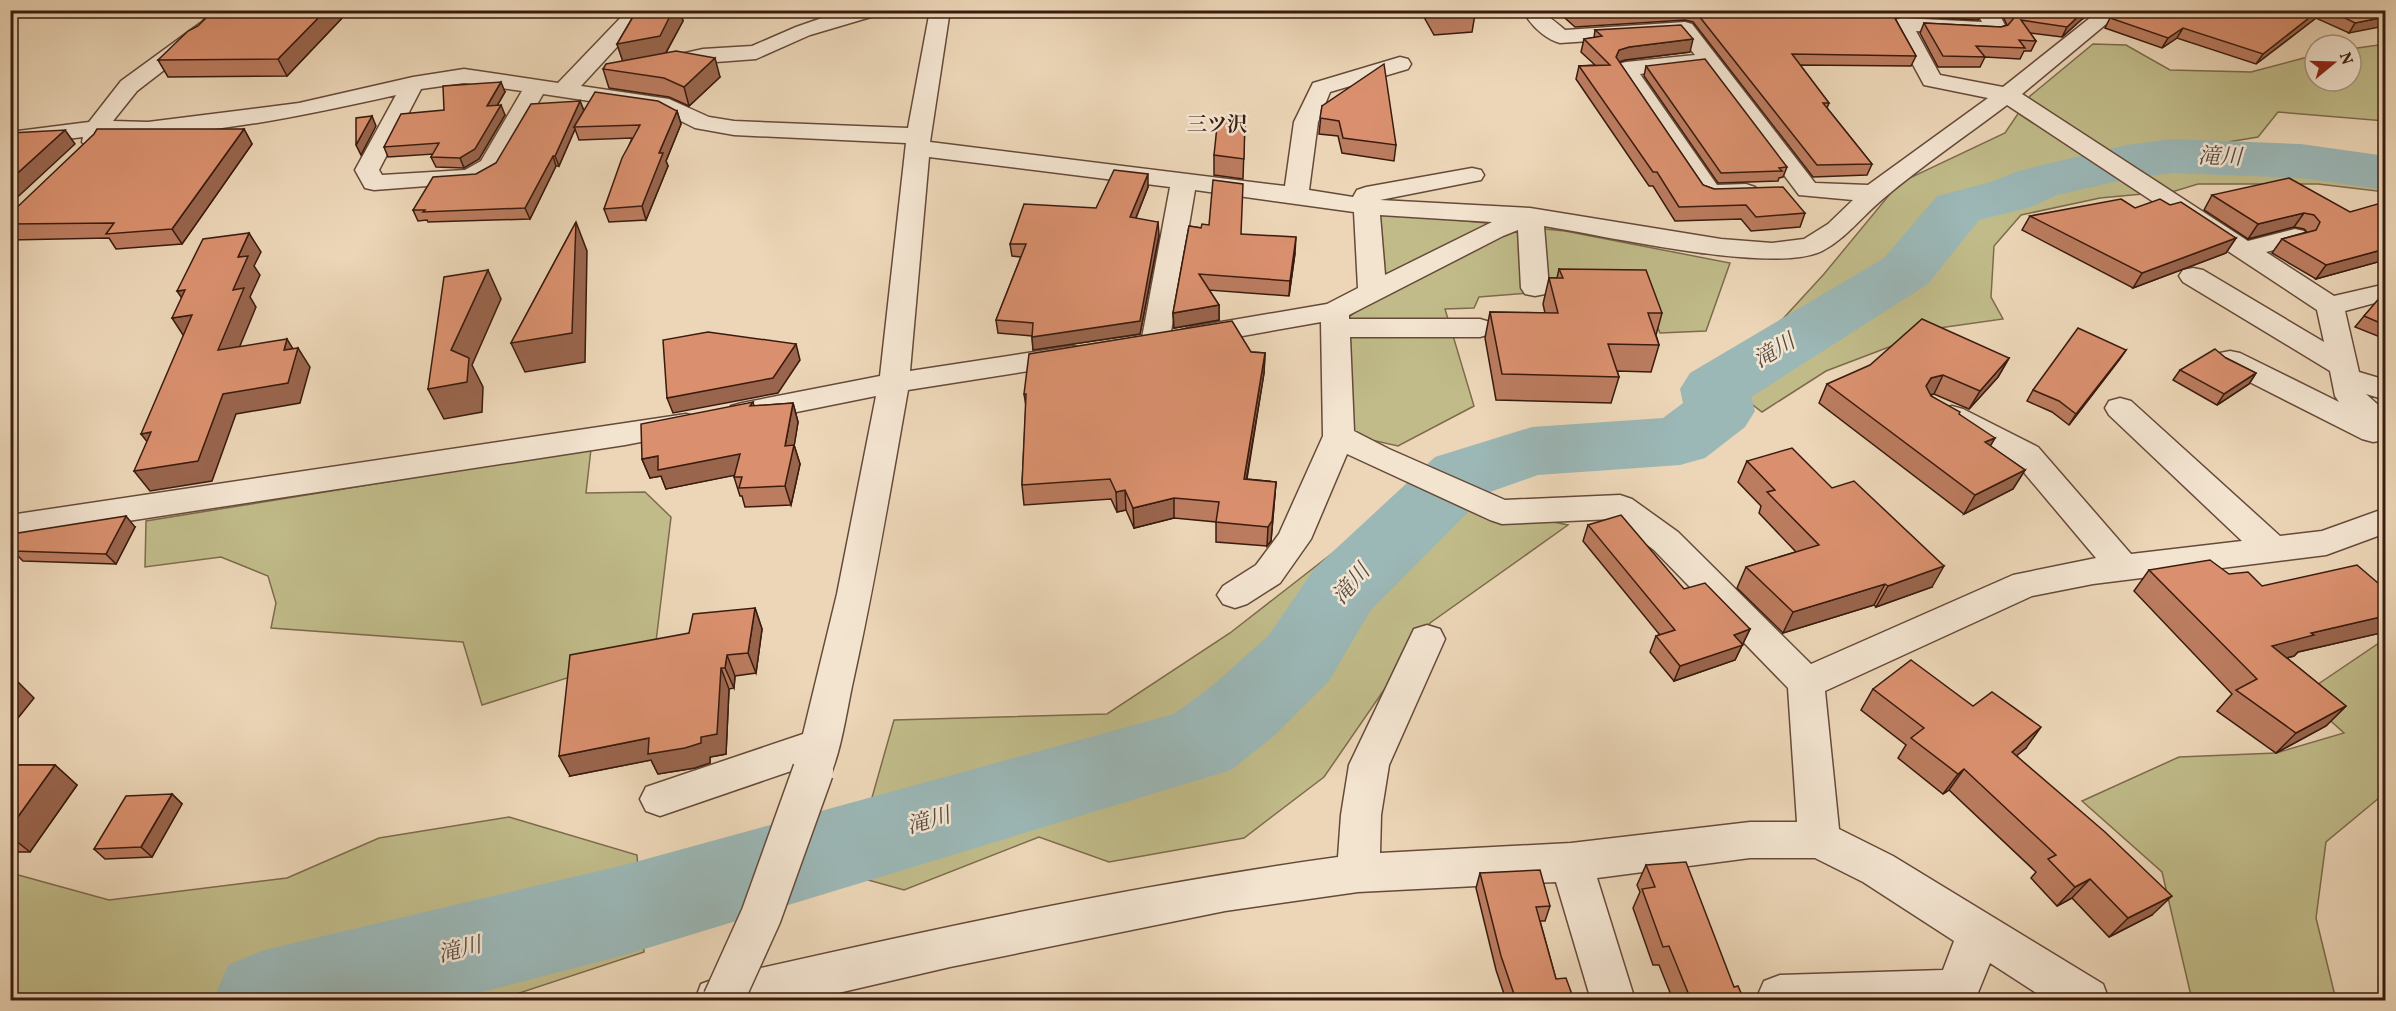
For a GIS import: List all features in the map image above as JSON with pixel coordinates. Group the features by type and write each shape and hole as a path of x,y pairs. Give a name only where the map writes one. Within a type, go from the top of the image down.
{"street":[{"path":"78,158 94,142 96,128 129,86 209,26 225,10"},
{"path":"569,86 622,25 641,10"},
{"path":"641,69 704,56 756,52 813,28 874,10"},
{"path":"723,1000 736,976 785,853 817,757 855,594 894,383 918,142 940,10"},
{"path":"1986,10 1996,29 1902,24 1932,80 2007,95 2330,306 2377,300"},
{"path":"10,139 96,128 148,129 299,110 413,84 464,76 536,87 569,86 669,106 703,123 735,128 918,142 1368,207 1530,216 1721,247 1772,251 1811,246 1837,230 1874,193 2007,95 2113,10"},
{"path":"1538,19 1560,38 1685,28 1708,59 1786,190"},
{"path":"1708,59 1626,69 1710,193 1786,190 1874,193"},
{"path":"1296,195 1306,122 1321,88 1400,64"},
{"path":"569,86 609,74"},
{"path":"413,84 367,170 374,183 471,177 490,166 536,87"},
{"path":"1372,292 1366,195 1473,175"},
{"path":"1184,181 1144,344 1335,319 1480,328"},
{"path":"1530,216 1535,288"},
{"path":"1335,319 1372,292 1494,230 1530,216"},
{"path":"2243,250 2295,237"},
{"path":"2193,276 2346,372 2385,390"},
{"path":"2330,306 2350,396 2385,430"},
{"path":"1235,595 1268,574 1294,539 1339,436 1335,319"},
{"path":"10,527 625,435 894,383 1098,351"},
{"path":"2230,360 2385,438"},
{"path":"1933,406 2027,455 2123,567"},
{"path":"2120,408 2272,549"},
{"path":"1339,436 1378,457 1502,512 1620,507 1666,541 1806,683 1820,840"},
{"path":"1806,683 2025,584 2123,567 2326,543 2380,524 2385,520"},
{"path":"1358,873 1362,815 1369,765 1427,639"},
{"path":"660,799 817,757"},
{"path":"717,1000 950,946 1225,892 1358,873 1571,862 1750,840 1820,840 1878,869 2087,1000"},
{"path":"1571,862 1613,1000"},
{"path":"1781,1000 1780,998 1957,991 1979,933"}],"shaded area":[{"path":"2093,44 2126,45 2170,70 2251,72 2303,58 2303,93 2363,93 2363,47 2385,44 2385,121 2278,112 2258,137 2228,142 2376,156 2385,160 2385,192 2318,184 2198,184 2175,191 2100,198 2021,215 1994,246 1991,297 2003,319 1939,328 1826,371 1762,412 1724,383 1824,274 1899,183 2005,133 2030,96"},
{"path":"1376,212 1565,231 1730,263 1706,331 1660,333 1643,294 1554,291 1479,297 1474,308 1445,309 1474,406 1398,446 1349,435 1346,319 1378,296"},
{"path":"591,449 586,493 645,492 671,517 655,650 482,705 463,642 271,628 276,603 268,576 221,557 145,567 146,521"},
{"path":"1411,492 1568,525 1430,623 1324,777 1244,838 1109,862 1039,837 904,890 850,875 894,720 1107,714 1230,633"},
{"path":"2385,639 2385,793 2326,842 2316,918 2336,1000 2192,1000 2162,872 2082,801 2179,757 2276,753 2344,733 2302,695"},
{"path":"509,817 637,855 644,952 498,1000 11,1000 11,873 109,900 287,878 379,838"}],"building":[{"path":"222,10 326,10 278,59 158,60 211,13"},
{"path":"637,10 673,10 660,36 617,44"},
{"path":"1433,10 1473,10 1475,14 1437,17"},
{"path":"1570,10 1671,10 1577,17"},
{"path":"1692,10 1896,10 1893,15 1916,56 1792,54 1829,103 1823,103 1872,164 1817,165"},
{"path":"2010,10 2085,10 2067,27 2021,20 2036,41 2019,40 2025,48 1976,46 1985,57 1943,56 1924,23 2001,27 2008,25 2014,18"},
{"path":"2118,10 2319,10 2263,54 2183,28 2168,38 2110,18"},
{"path":"2329,10 2385,10 2385,17 2355,23"},
{"path":"1681,25 1693,39 1629,47 1619,50 1616,57 1703,185 1714,189 1783,187 1805,213 1756,217 1746,205 1679,207 1657,172 1653,172 1579,66 1610,65 1584,39 1602,36 1595,30"},
{"path":"676,51 715,58 684,87 664,78 603,69 606,64"},
{"path":"1705,59 1787,167 1779,168 1782,171 1721,173 1646,66"},
{"path":"1384,64 1396,145 1343,138 1339,121 1320,118 1322,106"},
{"path":"501,82 487,106 501,105 475,149 460,158 431,157 439,143 384,147 401,114 444,110 443,86"},
{"path":"595,92 658,101 677,111 659,153 663,153 642,206 604,209 622,158 640,125 574,127"},
{"path":"580,101 555,156 525,208 423,212 425,210 413,210 433,177 476,174 496,163 531,104"},
{"path":"372,116 356,145 356,118"},
{"path":"1218,117 1245,118 1244,159 1214,155"},
{"path":"97,129 244,129 172,229 106,234 114,223 10,224 10,214"},
{"path":"65,130 10,180 10,133"},
{"path":"1114,170 1148,174 1130,217 1158,222 1140,321 1032,337 1033,323 996,320 1026,244 1010,244 1024,204 1096,208"},
{"path":"2289,178 2350,212 2381,203 2385,206 2385,249 2326,265 2282,239 2316,230 2320,222 2314,215 2304,213 2258,224 2212,195"},
{"path":"1213,180 1243,184 1241,234 1296,237 1290,281 1199,274 1219,305 1173,313 1189,226 1201,228 1202,224 1209,225"},
{"path":"2121,199 2135,208 2160,199 2170,205 2181,202 2236,238 2142,273 2030,216"},
{"path":"576,222 572,333 511,343"},
{"path":"249,233 238,257 248,256 233,290 244,288 218,350 287,339 284,350 298,348 288,383 223,394 198,461 134,471 151,432 141,434 192,315 172,318 185,290 177,291 203,239"},
{"path":"1559,269 1646,270 1662,313 1648,313 1659,345 1608,344 1619,377 1502,374 1490,312 1558,313 1549,278 1563,278"},
{"path":"488,270 451,350 469,358 467,382 428,389 444,277"},
{"path":"2385,294 2385,325 2364,316"},
{"path":"1922,319 2009,358 1980,391 1943,375 1931,378 1926,386 1931,396 1960,412 1959,414 1995,438 1985,442 2025,470 1975,495 1827,384 1870,365"},
{"path":"1232,321 1251,352 1265,353 1244,479 1276,482 1272,521 1268,527 1216,522 1219,502 1174,498 1133,508 1125,490 1116,492 1110,479 1022,485 1026,394 1024,394 1029,354"},
{"path":"2078,328 2126,350 2076,414 2059,401 2033,390"},
{"path":"708,332 796,344 773,378 667,398 663,340"},
{"path":"2215,349 2226,358 2256,373 2224,394 2180,370"},
{"path":"753,402 750,406 793,403 785,446 794,445 785,486 739,488 742,477 734,477 740,454 658,470 658,456 642,459 641,424"},
{"path":"1792,448 1832,488 1854,481 1944,566 1888,586 1885,584 1793,612 1746,567 1819,545 1767,492 1775,490 1747,461"},
{"path":"1621,515 1684,589 1705,583 1750,629 1734,635 1743,645 1680,666 1656,636 1675,630 1588,525"},
{"path":"126,516 106,554 13,551 12,534"},
{"path":"2210,560 2229,574 2248,572 2262,586 2357,565 2385,589 2385,616 2311,633 2314,635 2272,646 2346,706 2296,733 2236,690 2257,679 2149,570"},
{"path":"755,608 748,653 727,655 725,668 721,668 717,734 701,737 701,743 685,748 648,754 649,738 559,756 570,655 689,633 693,614"},
{"path":"1911,660 1973,706 1992,692 2041,727 2012,752 2105,832 2172,896 2128,918 2090,879 2075,887 2048,859 2056,855 1964,769 1958,774 1911,738 1924,728 1873,689"},
{"path":"10,765 55,765 10,828"},
{"path":"172,794 141,847 94,849 126,796"},
{"path":"1686,862 1734,987 1738,986 1744,1000 1691,1000 1669,946 1663,947 1642,889 1655,887 1646,865"},
{"path":"1540,870 1550,906 1536,907 1556,979 1566,978 1574,1000 1516,1000 1501,956 1480,873"}],"waterway":[{"name":"滝川","path":"264,1000 628,909 1200,744 1244,710 1299,658 1342,590 1461,475 1532,451 1680,441 1720,411 1714,389 1906,271 1958,208 2011,195 2038,183 2127,162 2172,156 2301,161 2386,173"}],"district":[{"name":"三ツ沢","path":"1217,126"}]}
